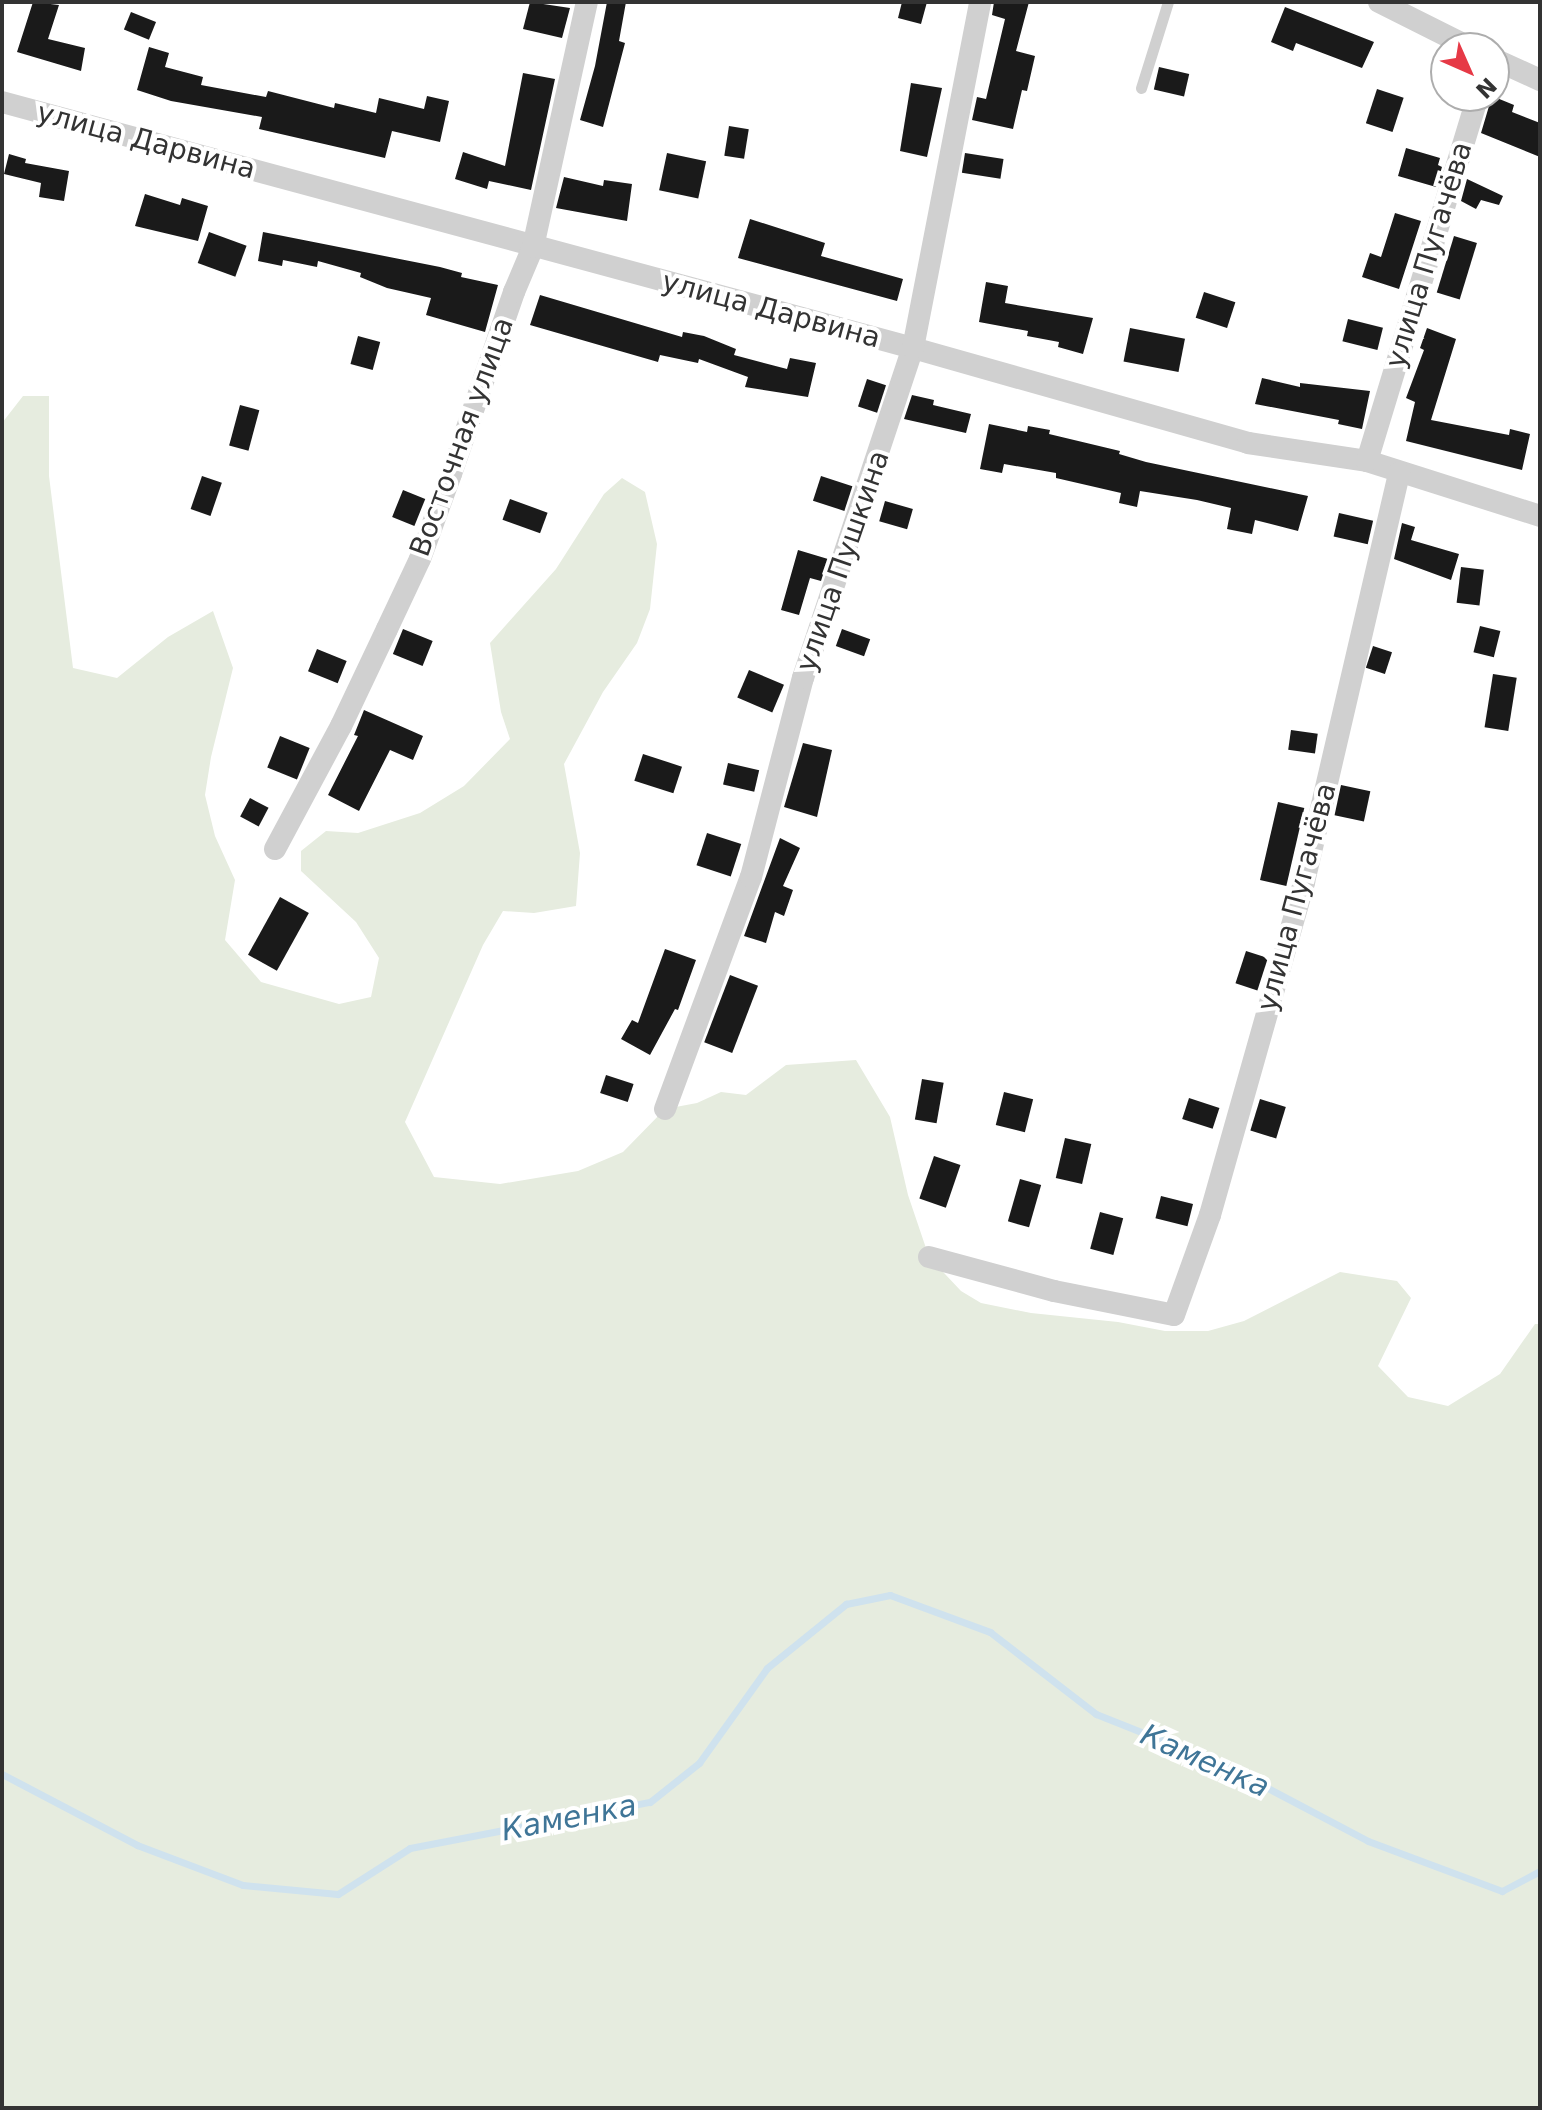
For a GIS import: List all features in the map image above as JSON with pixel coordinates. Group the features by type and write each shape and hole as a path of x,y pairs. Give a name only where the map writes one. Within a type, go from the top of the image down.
{"street":[{"name":"Восточная улица","path":"275,849 341,726 420,559 514,292 533,247 587,2"},
{"name":"улица Пушкина","path":"665,1109 751,877 803,678 913,348 980,2"},
{"path":"1379,2 1439,32"},
{"path":"1510,67 1540,80"},
{"name":"улица Дарвина","path":"2,102 913,348 1248,443 1367,461 1540,516"},
{"name":"улица Пугачёва","path":"1367,461 1473,112"},
{"name":"улица Пугачёва","path":"929,1257 1054,1291 1174,1315 1210,1215 1304,882 1399,473"}],"lane":[{"path":"1141,88 1168,2"}],"shaded area":[{"path":"23,396 49,396 49,476 73,668 117,678 168,637 213,611 233,668 205,795 215,836 235,880 225,940 261,982 339,1004 371,997 379,958 356,922 301,871 301,851 326,831 358,833 420,813 464,786 510,739 501,712 490,643 556,569 604,494 622,478 645,492 657,544 650,609 637,643 603,692 564,764 580,853 576,906 534,913 503,911 483,945 405,1122 434,1177 500,1184 578,1171 623,1152 665,1109 697,1103 721,1092 746,1095 786,1065 856,1060 890,1117 908,1195 929,1257 961,1291 981,1303 1165,1331 1208,1331 1244,1321 1340,1272 1397,1281 1411,1298 1378,1366 1408,1397 1448,1406 1500,1374 1535,1324 1540,1324 1540,2108 2,2108 2,423"}],"building":[{"path":"33,2 59,5 48,39 85,48 81,71 17,52"},
{"path":"530,2 570,8 562,38 523,29"},
{"path":"607,2 626,2 619,41 625,43 603,127 580,120 595,66"},
{"path":"902,2 927,2 921,24 898,18"},
{"path":"994,2 1029,2 1016,51 1035,56 1027,91 1022,90 1013,129 972,120 977,97 986,99 1005,19 992,15"},
{"path":"1285,7 1374,42 1362,68 1296,43 1293,51 1271,42"},
{"path":"131,12 156,22 149,40 124,30"},
{"path":"149,47 169,53 165,67 203,77 201,85 266,97 268,91 334,108 335,103 376,113 379,98 424,109 427,96 449,101 440,142 392,131 385,158 259,129 262,117 171,101 137,90"},
{"path":"1159,67 1189,74 1184,96 1154,89"},
{"path":"523,73 555,79 531,190 489,181 487,189 455,179 463,152 505,166"},
{"path":"911,83 942,88 927,157 900,151"},
{"path":"1377,89 1404,98 1393,132 1366,123"},
{"path":"1510,103 1514,105 1512,112 1540,123 1540,157 1481,133 1487,112 1510,112"},
{"path":"729,126 749,129 744,159 724,156"},
{"path":"1406,148 1440,158 1438,165 1442,167 1436,187 1398,176"},
{"path":"667,153 706,161 698,198 659,190"},
{"path":"965,153 1004,159 1000,179 962,173"},
{"path":"9,154 26,159 25,163 69,171 64,201 39,197 41,183 4,174"},
{"path":"564,177 603,186 604,180 632,184 627,221 556,208"},
{"path":"1467,179 1503,196 1499,205 1481,200 1476,209 1461,201"},
{"path":"145,194 180,205 182,198 208,206 198,241 135,226"},
{"path":"1395,213 1421,221 1399,289 1362,277 1370,253 1381,257"},
{"path":"750,219 825,243 821,256 903,279 897,301 738,258"},
{"path":"209,232 247,246 235,277 198,263"},
{"path":"263,232 440,267 462,273 461,277 498,285 485,332 426,315 431,298 387,288 360,277 361,273 318,261 317,267 283,260 282,266 258,261"},
{"path":"1454,236 1477,243 1460,299 1437,292"},
{"path":"986,282 1008,286 1005,303 1093,318 1083,354 1058,347 1059,342 1027,336 1028,331 979,322"},
{"path":"1204,292 1235,302 1227,328 1196,318"},
{"path":"540,295 682,337 683,332 704,336 736,349 734,355 787,369 790,358 816,363 808,397 745,387 748,377 699,359 698,363 660,355 658,362 530,325"},
{"path":"1348,319 1383,328 1377,350 1342,341"},
{"path":"1130,328 1185,339 1178,372 1124,361"},
{"path":"1427,328 1456,339 1431,420 1509,435 1510,429 1530,434 1522,470 1406,441 1415,402 1406,398 1424,350 1420,348"},
{"path":"358,336 380,342 373,370 350,364"},
{"path":"1262,378 1300,387 1300,383 1370,391 1362,429 1338,424 1339,420 1255,404"},
{"path":"867,379 886,385 877,413 858,407"},
{"path":"912,395 934,400 933,405 971,414 966,433 904,419"},
{"path":"240,405 259,410 248,451 229,446"},
{"path":"989,424 1027,432 1028,426 1050,430 1049,434 1120,451 1119,454 1146,462 1308,496 1298,531 1255,520 1252,534 1227,529 1231,508 1140,491 1137,507 1119,503 1121,493 1056,478 1056,473 1004,464 1002,473 980,469"},
{"path":"202,476 222,483 210,516 191,509"},
{"path":"821,476 852,486 844,511 813,501"},
{"path":"403,490 425,499 414,526 392,517"},
{"path":"510,499 548,513 540,533 502,520"},
{"path":"885,501 913,509 907,529 879,521"},
{"path":"1339,513 1373,521 1368,544 1334,536"},
{"path":"1402,523 1415,527 1411,540 1459,554 1451,580 1394,559"},
{"path":"798,550 828,559 821,581 810,578 799,615 781,610"},
{"path":"1461,567 1484,570 1479,606 1457,603"},
{"path":"1480,626 1500,631 1494,657 1473,652"},
{"path":"403,629 433,641 423,666 393,654"},
{"path":"842,629 870,639 864,656 836,646"},
{"path":"1373,646 1392,652 1385,674 1366,668"},
{"path":"317,649 347,661 338,683 308,671"},
{"path":"749,670 784,685 772,712 737,698"},
{"path":"1493,674 1517,678 1508,731 1485,727"},
{"path":"364,710 423,736 413,760 390,750 359,811 328,795 358,736 354,735"},
{"path":"1291,730 1318,734 1315,754 1288,750"},
{"path":"280,736 310,748 297,780 267,768"},
{"path":"803,743 832,750 817,817 784,807"},
{"path":"643,754 682,767 673,793 634,781"},
{"path":"728,763 759,770 754,792 723,784"},
{"path":"1341,785 1370,791 1364,822 1335,815"},
{"path":"250,798 269,808 259,826 240,817"},
{"path":"1278,802 1304,808 1286,886 1260,880"},
{"path":"707,833 741,844 731,876 696,865"},
{"path":"780,838 800,848 783,886 793,890 784,916 775,912 766,943 744,936"},
{"path":"280,897 309,913 277,971 248,955"},
{"path":"665,949 696,960 678,1010 675,1009 650,1055 621,1039 632,1020 638,1023"},
{"path":"1246,951 1268,958 1257,990 1235,983"},
{"path":"730,975 758,986 732,1053 704,1042"},
{"path":"606,1075 634,1084 628,1102 600,1093"},
{"path":"922,1079 944,1083 937,1123 915,1119"},
{"path":"1004,1092 1033,1099 1025,1132 996,1125"},
{"path":"1189,1098 1219,1108 1213,1129 1182,1119"},
{"path":"1260,1099 1286,1107 1276,1138 1250,1131"},
{"path":"1065,1138 1091,1144 1082,1184 1056,1178"},
{"path":"934,1156 960,1165 946,1208 919,1199"},
{"path":"1020,1179 1041,1185 1029,1227 1008,1221"},
{"path":"1161,1196 1193,1204 1187,1226 1155,1218"},
{"path":"1100,1212 1123,1218 1113,1255 1090,1249"}],"waterway":[{"name":"Каменка","path":"2,1774 137,1845 243,1885 338,1894 410,1848 650,1802 699,1763 767,1668 846,1604 890,1595 990,1632 1096,1714 1224,1765 1368,1841 1502,1891 1540,1871"}]}
